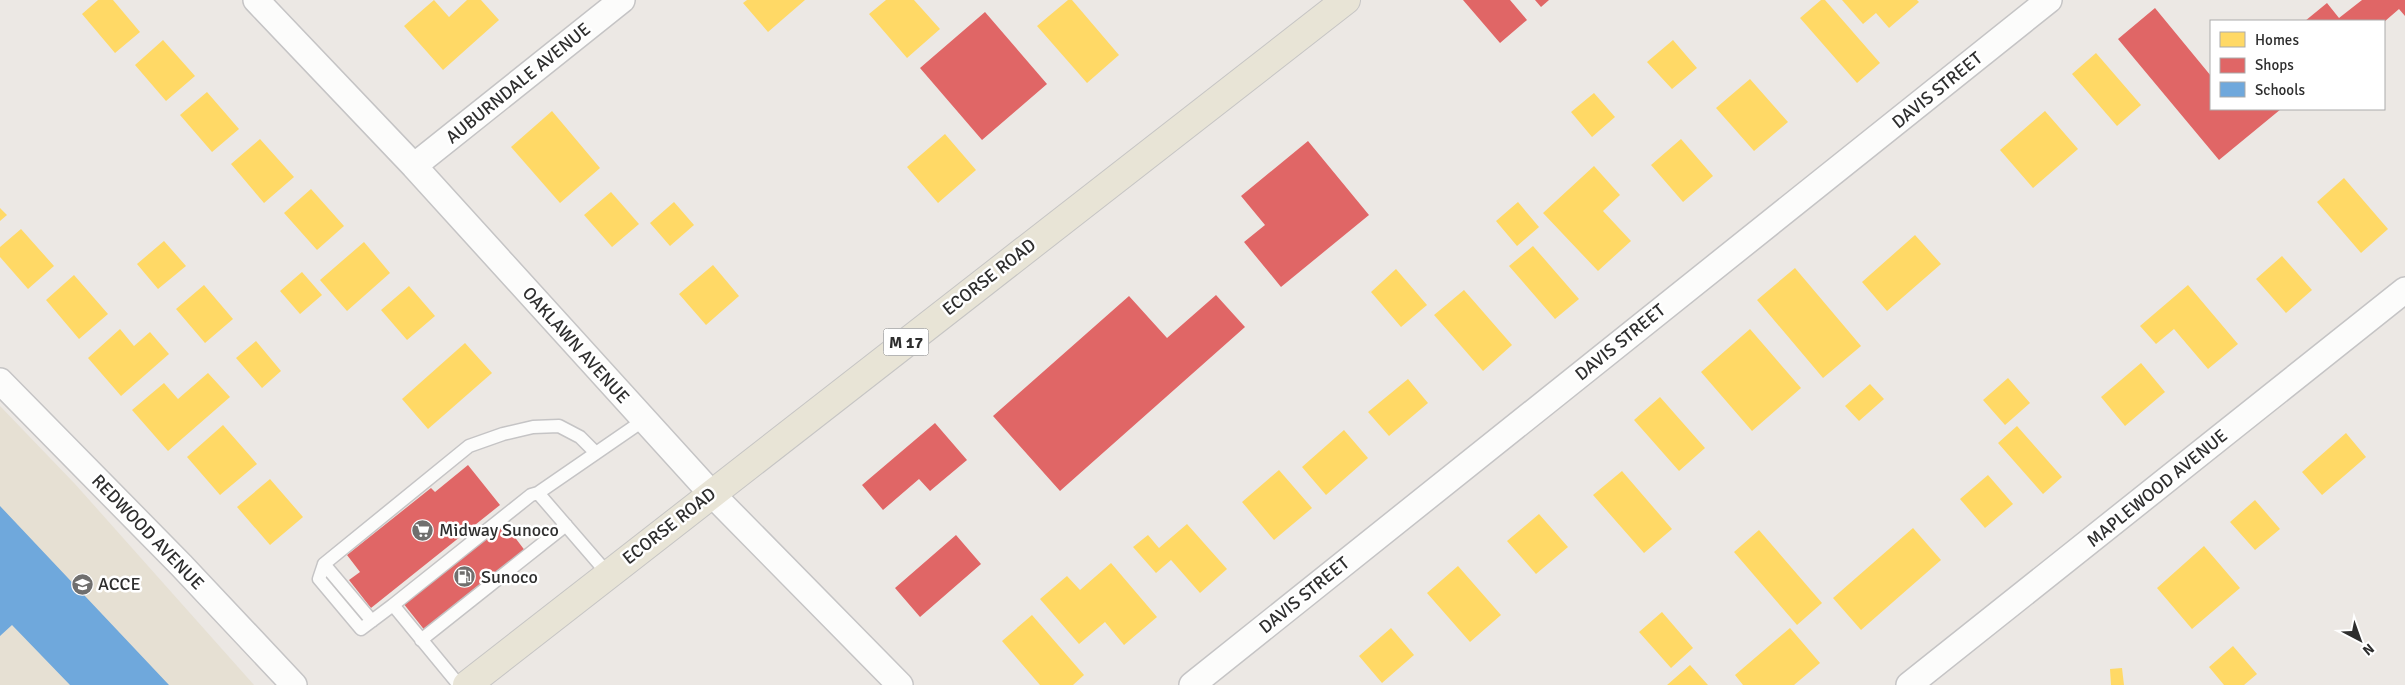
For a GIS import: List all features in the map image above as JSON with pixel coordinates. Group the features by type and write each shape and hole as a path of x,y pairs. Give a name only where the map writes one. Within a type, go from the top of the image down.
{"main road":[{"name":"ECORSE ROAD","path":"467,685 1346,0"}],"street":[{"name":"OAKLAWN AVENUE","path":"256,0 414,166 711,493 900,685"},
{"name":"AUBURNDALE AVENUE","path":"414,166 622,0"},
{"name":"DAVIS STREET","path":"1192,685 2049,0"},
{"name":"MAPLEWOOD AVENUE","path":"1909,685 2405,290"},
{"name":"REDWOOD AVENUE","path":"0,381 174,558 294,685"}],"lane":[{"path":"596,452 580,436 559,426 518,430 469,446 324,564 372,621 532,495 538,493 644,420"},
{"path":"538,493 608,574"},
{"path":"422,640 566,525"},
{"path":"393,606 459,685"}],"shaded area":[{"name":"ACCE","path":"0,406 75,484 254,685 0,685"}],"building: Homes":[{"path":"98,0 113,0 140,32 115,53 82,14"},
{"path":"434,0 449,17 467,0 481,0 499,20 443,70 404,26"},
{"path":"747,0 805,0 768,32 743,3"},
{"path":"886,0 914,0 940,29 907,58 869,14"},
{"path":"1068,0 1072,0 1119,55 1087,83 1037,26"},
{"path":"1821,0 1825,0 1880,63 1857,83 1800,18"},
{"path":"1842,0 1917,0 1919,2 1889,28 1876,13 1863,24"},
{"path":"163,40 195,76 166,101 135,65"},
{"path":"1673,40 1697,68 1672,89 1647,62"},
{"path":"2096,53 2141,105 2117,126 2072,74"},
{"path":"1750,79 1788,122 1754,151 1716,108"},
{"path":"207,92 239,129 212,152 180,115"},
{"path":"1594,93 1615,117 1592,137 1571,112"},
{"path":"552,111 600,168 560,203 511,147"},
{"path":"2045,111 2078,149 2033,188 2000,150"},
{"path":"945,134 976,170 938,203 907,167"},
{"path":"260,139 294,177 264,203 231,164"},
{"path":"1681,139 1713,176 1683,202 1651,165"},
{"path":"1594,166 1620,195 1603,211 1631,241 1598,271 1543,213"},
{"path":"2344,178 2388,229 2361,253 2317,202"},
{"path":"311,189 344,226 317,250 284,213"},
{"path":"611,192 639,224 612,247 584,215"},
{"path":"674,202 694,225 670,246 650,223"},
{"path":"1518,202 1539,227 1517,246 1496,221"},
{"path":"0,208 7,215 0,221"},
{"path":"21,229 54,266 28,289 0,257 0,247"},
{"path":"1915,235 1941,264 1887,311 1862,282"},
{"path":"164,241 186,266 158,289 137,264"},
{"path":"364,242 390,273 347,311 320,280"},
{"path":"1533,246 1579,299 1555,319 1509,266"},
{"path":"2282,256 2312,290 2286,313 2256,279"},
{"path":"713,265 739,296 706,325 679,294"},
{"path":"1795,268 1861,346 1823,378 1757,300"},
{"path":"1396,269 1427,305 1401,327 1371,292"},
{"path":"302,272 322,295 300,314 280,291"},
{"path":"74,275 108,314 79,339 46,300"},
{"path":"204,285 233,319 205,343 176,309"},
{"path":"2188,285 2238,344 2208,369 2174,329 2156,344 2140,326"},
{"path":"409,286 435,316 407,340 381,310"},
{"path":"1464,290 1512,345 1483,371 1434,315"},
{"path":"120,329 134,346 150,332 169,354 121,396 88,358"},
{"path":"1750,329 1801,388 1752,431 1701,372"},
{"path":"256,341 281,371 262,388 236,358"},
{"path":"465,343 492,373 428,429 402,399"},
{"path":"2141,363 2165,392 2125,426 2101,397"},
{"path":"208,373 230,397 168,451 132,410 164,383 178,399"},
{"path":"2008,378 2030,403 2005,425 1983,400"},
{"path":"1408,379 1428,403 1389,436 1368,412"},
{"path":"1870,384 1884,399 1859,421 1845,406"},
{"path":"1660,397 1705,448 1679,471 1634,420"},
{"path":"223,425 257,464 220,495 187,457"},
{"path":"2017,426 2062,477 2043,494 1998,443"},
{"path":"1344,430 1368,458 1326,495 1302,467"},
{"path":"2346,433 2366,457 2322,495 2302,472"},
{"path":"1279,470 1312,508 1274,540 1242,502"},
{"path":"1622,471 1672,529 1644,553 1593,495"},
{"path":"1988,475 2013,504 1985,528 1960,499"},
{"path":"270,479 303,517 270,545 237,507"},
{"path":"2255,500 2280,529 2255,550 2230,522"},
{"path":"1539,514 1568,547 1536,574 1507,541"},
{"path":"1187,524 1227,569 1200,593 1171,560 1156,573 1133,547 1148,535 1159,548"},
{"path":"1913,528 1941,560 1861,630 1833,598"},
{"path":"1759,530 1822,603 1797,625 1734,552"},
{"path":"2204,546 2240,588 2192,629 2157,588"},
{"path":"1111,563 1157,617 1124,645 1105,622 1079,644 1040,599 1067,576 1080,590"},
{"path":"1458,566 1501,615 1470,642 1427,593"},
{"path":"1662,612 1693,648 1671,668 1639,632"},
{"path":"1032,615 1084,675 1073,685 1040,685 1002,641"},
{"path":"1391,628 1414,655 1382,683 1359,656"},
{"path":"1790,628 1820,663 1794,685 1743,685 1735,675"},
{"path":"2233,646 2257,674 2244,685 2224,685 2209,667"},
{"path":"1690,665 1708,685 1667,685"},
{"path":"2122,668 2124,685 2111,685 2110,669"}],"building: Shops":[{"path":"1463,0 1510,0 1527,20 1500,43"},
{"path":"1535,0 1549,0 1541,7"},
{"path":"2362,0 2405,0 2405,16 2399,9 2385,21 2306,20 2327,3 2339,18"},
{"path":"2155,8 2210,75 2210,110 2280,110 2219,160 2118,39"},
{"path":"985,12 1047,84 982,140 920,68"},
{"path":"1308,141 1369,215 1281,287 1244,242 1265,225 1241,196"},
{"path":"1216,295 1245,327 1060,491 993,416 1129,296 1167,338"},
{"path":"935,423 967,460 930,491 919,479 883,510 862,485"},
{"name":"Midway Sunoco","path":"468,465 500,505 371,608 349,580 360,572 347,555 431,488 435,492"},
{"name":"Sunoco","path":"504,523 526,552 426,632 403,603"},
{"path":"956,535 981,564 920,617 895,588"}],"building: Schools":[{"path":"0,506 169,685 70,685 12,625 0,636"}],"place":[{"name":"Midway Sunoco","path":"423,530"},
{"name":"Sunoco","path":"465,577"},
{"name":"ACCE","path":"82,584"}]}
